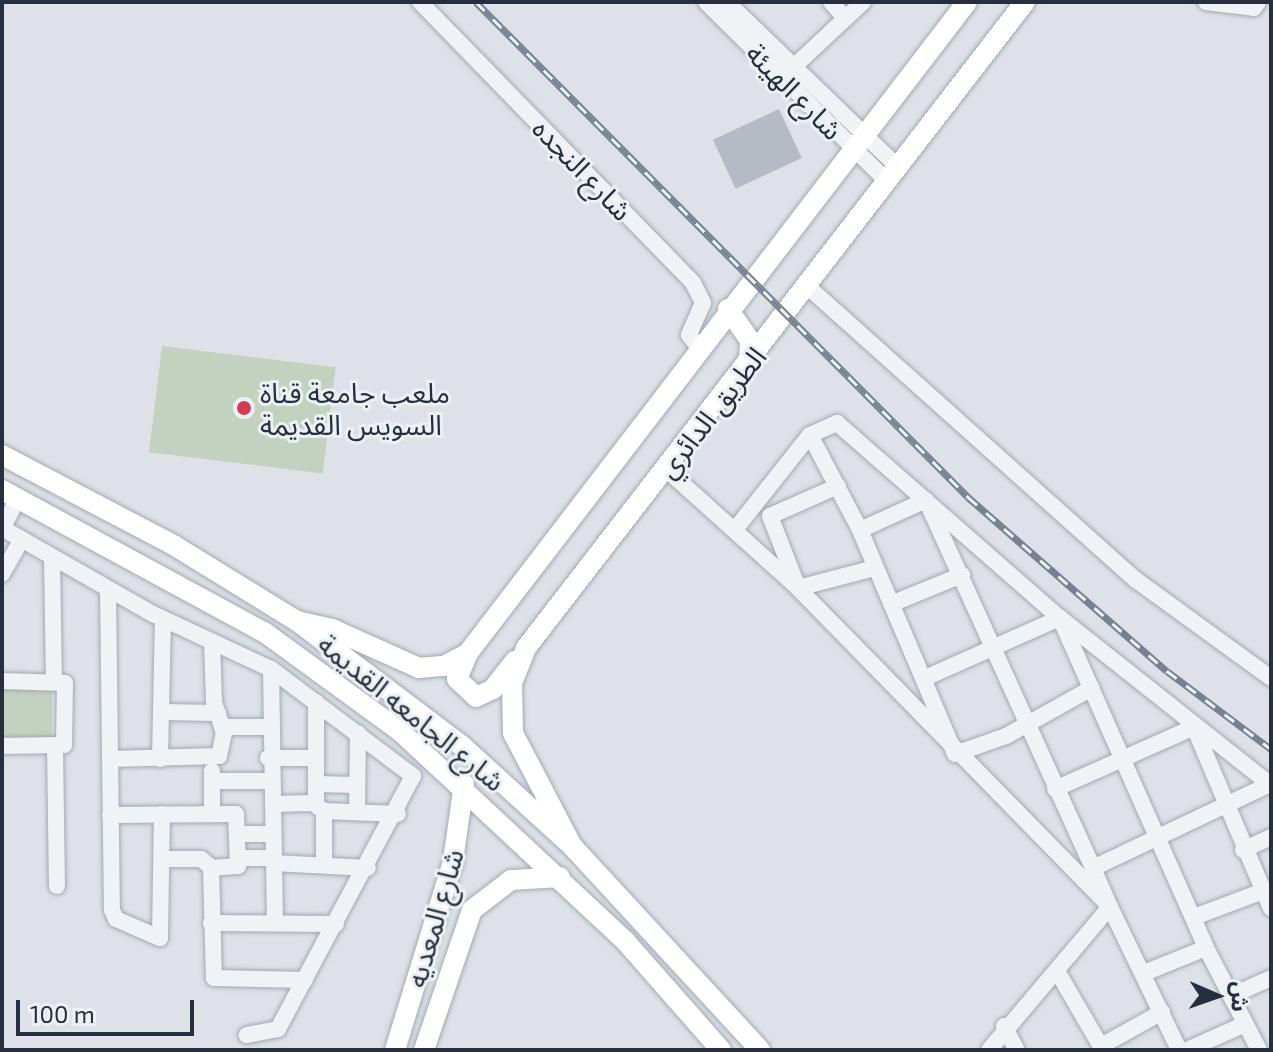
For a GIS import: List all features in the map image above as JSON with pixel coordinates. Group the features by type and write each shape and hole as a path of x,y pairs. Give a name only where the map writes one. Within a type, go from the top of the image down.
{"main road":[{"name":"الطريق الدائري","path":"468,653 728,309 967,2"},
{"name":"الطريق الدائري","path":"572,846 513,733 510,695 526,648 749,364 891,172 1025,2"},
{"path":"728,309 750,340 749,364"},
{"name":"شارع الجامعه القديمة","path":"2,455 175,546 297,621 461,745 572,846 760,1050"},
{"name":"شارع الجامعه القديمة","path":"10,494 264,632 464,784 560,877 721,1050"},
{"path":"297,621 332,629 419,668 444,666 468,653"},
{"path":"468,653 457,679 476,697 493,689 526,648"},
{"name":"شارع المعديه","path":"402,1048 453,861 464,784"},
{"name":"شارع المعديه","path":"424,1050 472,910 511,880 560,877"}],"street":[{"name":"شارع النجده","path":"420,2 693,283 703,303 689,335 699,348"},
{"name":"شارع الهيئة","path":"706,2 787,72 891,172"},
{"name":"شارع الهيئة","path":"727,2 787,72"},
{"path":"831,2 845,18"},
{"path":"787,72 863,2"},
{"path":"1206,2 1261,6"},
{"path":"807,286 1136,580 1271,678"},
{"path":"737,527 810,435 837,423 852,431 1060,618 1271,785 1093,868"},
{"path":"810,435 860,530 955,754"},
{"path":"666,469 737,527 955,754 1110,907"},
{"path":"770,516 838,486"},
{"path":"10,494 2,529 163,619 271,669 413,776 398,814 275,1033 247,1035"},
{"path":"860,530 926,500"},
{"path":"926,500 962,575 1023,721 1179,1050"},
{"path":"755,504 770,516 798,588"},
{"path":"2,574 22,539"},
{"path":"52,558 54,680"},
{"path":"798,588 875,568"},
{"path":"891,604 962,575"},
{"path":"108,590 112,914 160,938 162,814"},
{"path":"925,678 1060,618"},
{"path":"1060,618 1206,948 1259,1050"},
{"path":"160,759 163,619"},
{"path":"110,759 212,759 222,752 212,642"},
{"path":"271,669 268,758 273,804 275,923"},
{"path":"2,681 54,680 65,683 65,741 55,746 2,746"},
{"path":"955,754 1006,736 1023,721 1092,688"},
{"path":"316,702 316,784 324,865"},
{"path":"161,712 268,727"},
{"path":"1055,789 1194,727"},
{"path":"1194,727 1224,806 1271,908"},
{"path":"357,812 358,733"},
{"path":"55,746 57,886"},
{"path":"268,758 316,758"},
{"path":"212,759 212,813"},
{"path":"212,781 269,781"},
{"path":"316,784 357,785"},
{"path":"273,804 398,814"},
{"path":"110,815 236,814 236,868 211,868 201,859 163,859"},
{"path":"238,834 273,834"},
{"path":"1243,850 1271,837"},
{"path":"238,858 368,868"},
{"path":"211,868 214,978 305,980"},
{"path":"1194,917 1263,891"},
{"path":"989,1050 1004,1026 1057,971 1110,907"},
{"path":"211,923 336,924"},
{"path":"1144,973 1206,948"},
{"path":"1057,971 1102,1048 1162,1012"},
{"path":"1231,996 1271,978"},
{"path":"1187,1050 1245,1024"},
{"path":"1004,1026 1017,1050"}],"green space":[{"path":"162,346 336,367 323,474 149,452"},
{"path":"2,687 52,687 52,737 2,737"}],"building":[{"path":"779,109 802,158 736,189 713,140"}],"railway":[{"path":"476,2 968,497 1167,671 1271,749"}],"place":[{"name":"ملعب جامعة قناة السويس القديمة","path":"244,408"}]}
